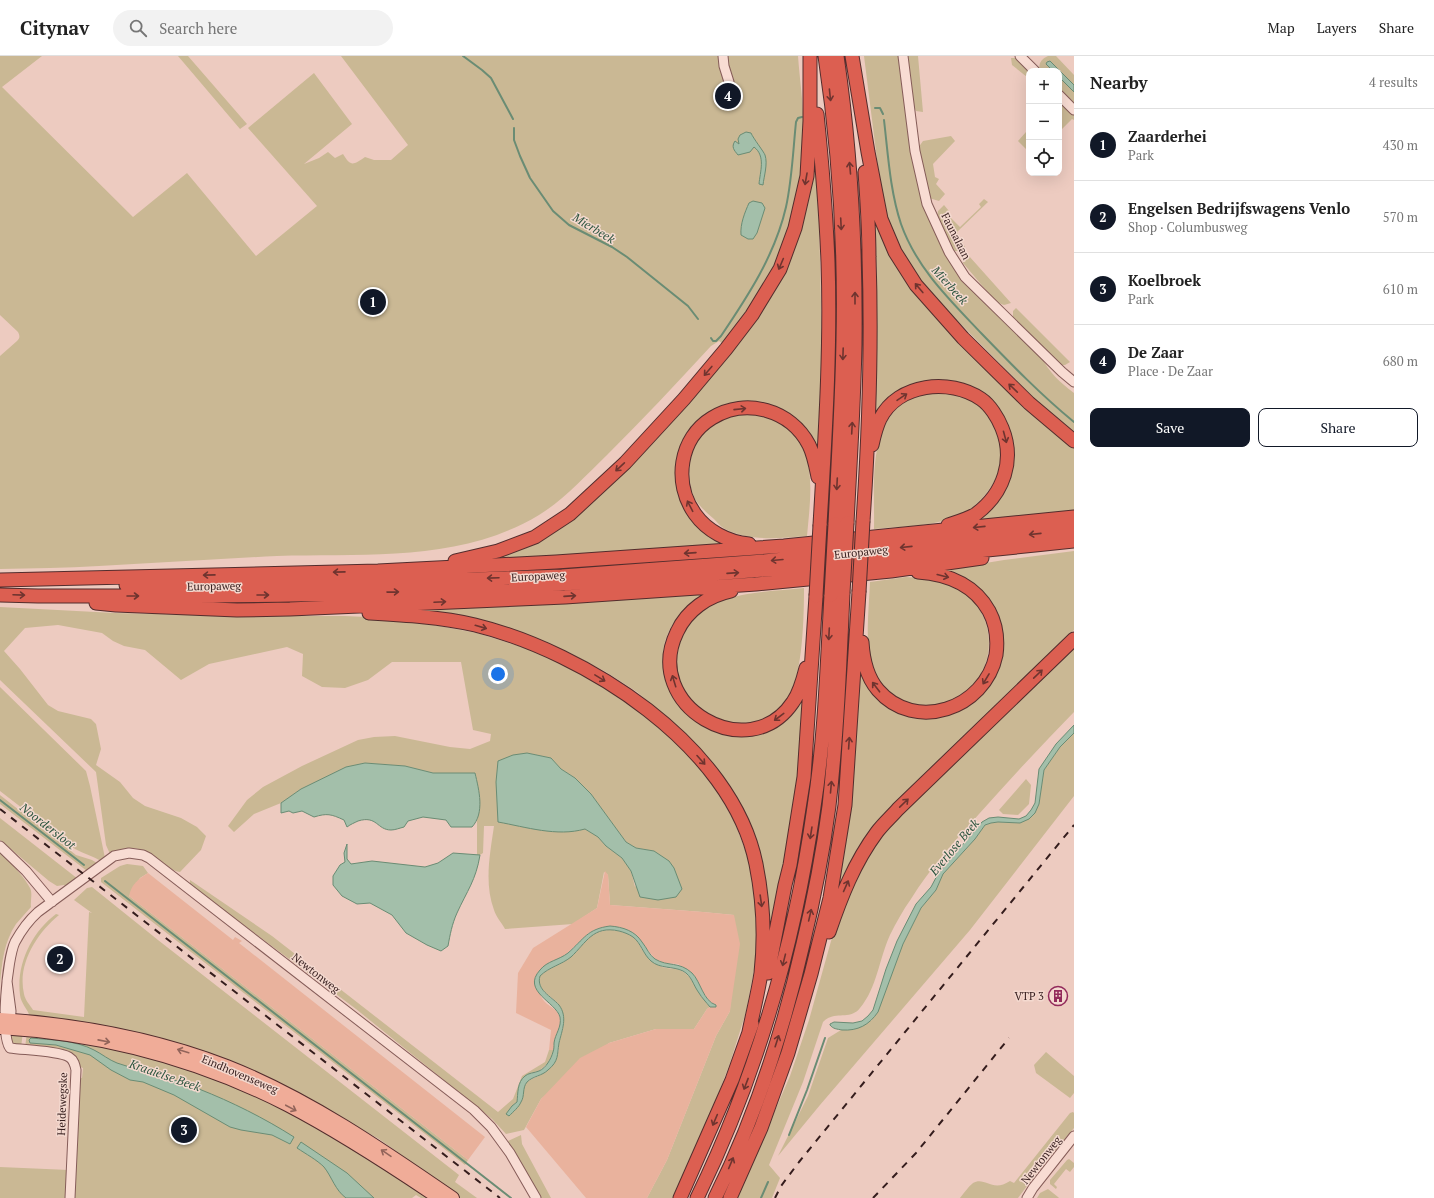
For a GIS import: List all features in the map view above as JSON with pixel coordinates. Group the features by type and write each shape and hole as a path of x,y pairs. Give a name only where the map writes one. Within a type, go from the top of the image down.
{"highway":[{"path":"680,1198 732,1080 750,1032 765,985 790,865 800,808 808,734 822,496 828,362 828,262 823,175 810,56"},
{"path":"378,571 459,560 498,551 535,537 570,514 625,463 684,399 726,349 752,315 780,269 796,228 807,176 810,121 810,56"},
{"path":"697,1198 723,1142 755,1058 785,959 798,904 808,848 819,768 837,594 841,523 843,354 843,262 838,174 830,87 825,56"},
{"path":"837,56 850,175 854,259 855,344 853,417 841,523"},
{"path":"852,56 881,219 895,252 916,285 963,338 1029,403 1074,441"},
{"path":"730,1198 761,1128 779,1082 788,1053 811,974 830,898 845,805 866,467 870,344 869,257 865,170 856,83"},
{"path":"866,467 875,432 881,418 890,405 917,388 934,386 949,387 965,391 982,399 991,409 1000,422 1006,436 1008,452 1007,466 1003,479 997,490 988,503 976,514 952,524 915,533"},
{"path":"784,546 733,541 720,536 700,522 690,508 684,493 681,476 682,460 687,447 698,429 712,418 734,410 759,408 781,416 792,423 809,446 815,463 822,496"},
{"path":"0,581 378,571 556,562 784,546 1074,517"},
{"name":"Europaweg","path":"0,581 181,586 339,584 562,576 764,561 1074,530"},
{"name":"Europaweg","path":"0,595 280,595 561,585 766,570 1074,541"},
{"path":"38,596 116,606 237,610 565,597 756,584 891,571 972,560 1052,544"},
{"path":"859,592 862,649 865,664 873,683 884,696 901,706 920,711 933,712 945,710 960,704 969,698 986,681 994,662 996,652 996,635 993,622 987,608 971,590 946,576 928,573 891,571"},
{"path":"756,584 723,593 706,600 687,616 675,635 670,659 672,678 681,697 695,714 717,726 735,730 761,727 777,719 789,708 798,693 814,638"},
{"path":"715,1198 745,1130 782,1026 812,905 829,806 837,726 837,594"},
{"path":"290,609 415,615 474,625 503,634 553,653 580,666 621,691 675,732 702,760 734,804 748,836 756,863 762,907 762,953 761,973 750,1032"},
{"path":"811,974 850,876 860,858 878,832 904,804 1074,639"}],"main road":[{"name":"Eindhovenseweg","path":"4,1024 50,1023 102,1031 178,1050 227,1066 271,1086 320,1112 374,1145 454,1198"},
{"name":"Eindhovenseweg","path":"4,1024 123,1045 175,1059 223,1076 303,1114 356,1145 439,1198"}],"street":[{"path":"723,56 724,66 729,82"},
{"name":"Faunalaan","path":"903,56 915,151 927,204 949,252 965,276 1074,382"},
{"path":"1020,56 1032,68"},
{"path":"1062,98 1074,110"},
{"path":"0,846 26,871 52,902"},
{"name":"Newtonweg","path":"7,978 9,958 16,941 33,916 114,856 130,852 143,855 149,858 474,1110 490,1127 510,1153 536,1198"},
{"name":"Heidewegske","path":"7,978 4,988 4,1024 6,1043 10,1048 62,1054 70,1057 75,1063 76,1070 70,1198"},
{"name":"Newtonweg","path":"1027,1198 1033,1188 1074,1136"}],"shaded area":[{"path":"0,56 42,56 2,87 133,217 187,173 256,256 317,206 248,128 314,73 352,124 304,164 319,158 328,152 335,158 343,154 350,163 358,162 365,157 374,160 391,160 408,145 341,56 798,56 803,120 800,178 787,233 773,267 764,284 739,322 722,343 719,341 711,346 634,428 583,479 566,495 539,515 508,530 477,541 444,548 411,552 277,556 87,567 0,569 0,356 19,339 19,335 18,332 0,315"},
{"path":"178,56 188,56 247,124 240,129"},
{"path":"864,56 900,56 914,161 943,247 1042,357 1055,377 1074,393 1074,433 1033,397 922,285 895,241 883,207"},
{"path":"907,56 918,56 923,112 916,111 913,105"},
{"path":"1048,56 1056,56 1074,75 1074,85 1062,73 1062,68 1057,68 1050,61 1046,64 1050,68 1039,68 1041,62"},
{"path":"1011,58 1017,58 1026,68 1026,76 1012,65"},
{"path":"1050,61 1057,68 1050,68 1046,64"},
{"path":"1062,73 1074,85 1074,92 1062,80"},
{"path":"1062,80 1074,92 1074,105 1062,94"},
{"path":"1062,103 1074,114 1074,120 1072,119 1062,129"},
{"path":"812,126 819,218 822,345 817,462 799,428 735,407 681,451 684,505 737,543 475,562 535,541 682,405 790,256"},
{"path":"746,132 751,133 765,155 766,166 763,185 759,184 761,159 758,151 754,147 750,152 738,155 735,152 733,145 735,141 739,144 738,139 740,135"},
{"path":"1026,132 1026,149 1018,141"},
{"path":"951,136 955,141 933,164 935,177 939,179 936,184 945,194 939,201 929,198 918,148 923,141"},
{"path":"984,199 988,202 957,232 965,247 960,251 954,251 937,216 938,211 944,205 949,211 947,214 960,227 981,207 979,204"},
{"path":"753,201 762,203 765,208 757,233 753,239 748,239 741,235 741,227 744,214 749,203"},
{"path":"873,209 906,280 924,304 948,329 1074,446 1074,512 964,522 975,517 1010,465 986,396 916,387 873,431 877,346 877,276"},
{"path":"969,256 1011,303 1004,305 996,302 963,263 964,258"},
{"path":"1016,308 1070,362 1065,365 1060,365 1054,361 1013,318 1013,311"},
{"path":"932,392 954,392 971,399 984,407 991,419 1002,445 1003,454 998,474 993,483 981,500 966,512 955,517 944,521 921,525 874,529 874,471 882,433 890,417 902,404 920,394"},
{"path":"745,414 764,415 784,424 796,436 804,450 809,466 810,483 807,536 766,538 745,536 735,533 722,527 699,505 695,499 689,471 690,461 696,443 708,428 717,422"},
{"path":"1074,551 1074,630 1002,699 851,862 834,895 860,657 872,686 931,714 992,679 994,613 943,570"},
{"path":"906,577 931,580 956,588 972,600 982,615 988,632 989,649 984,666 976,682 962,695 944,703 928,706 908,703 898,699 879,682 871,667 868,647 870,582"},
{"path":"804,588 804,613 800,659 794,686 781,707 771,715 759,721 736,723 719,721 700,710 688,696 680,681 677,665 678,649 683,634 692,620 704,609 721,601 741,595"},
{"path":"711,591 692,603 683,611 670,630 664,651 665,667 699,720 762,729 804,684 799,767 791,831 766,955 757,859 699,752 679,728 637,692 606,672 570,653 539,640 472,618 412,608"},
{"path":"0,607 115,613 240,616 345,616 387,618 477,633 538,652 604,686 651,720 692,759 714,785 735,823 748,858 754,881 755,900 757,954 746,1012 730,1063 708,1121 673,1198 647,1198 667,1160 716,1036 730,1011 734,915 610,905 608,875 604,872 597,908 573,924 505,929 495,913 489,889 489,868 494,826 484,826 483,853 477,855 477,821 480,797 475,773 433,773 405,766 365,763 347,767 301,789 281,803 254,814 234,832 228,826 247,800 263,787 302,766 358,740 374,737 395,736 450,747 470,749 490,741 491,734 473,730 461,662 392,662 368,680 345,688 322,687 302,676 303,654 287,647 209,664 181,680 145,650 124,646 113,641 102,633 58,625 25,628 4,651 48,705 58,711 91,719 96,724 101,749 96,765 120,782 133,798 145,806 181,818 197,827 206,836 201,850 180,872 172,869 143,850 131,848 110,854 106,845 96,772 0,680","holes":["527,753 551,758 561,769 575,778 591,794 626,842 636,848 654,851 635,887 631,871 622,858 606,846 598,837 585,829 498,822 498,811"]},
{"path":"1074,646 1074,712 1026,762 926,876 897,921 890,935 870,992 860,1008 852,1014 827,1018 823,1022 803,1082 769,1165 780,1178 772,1198 737,1198 790,1076 809,1020 838,916 858,871 887,828"},
{"path":"0,687 86,771 105,858 101,861 75,849 0,791"},
{"path":"1074,725 1074,733 1060,747 1044,770 1039,804 1035,813 1029,819 1020,823 998,822 985,825 975,839 943,874 936,890 921,908 903,944 875,1017 867,1024 858,1028 842,1030 835,1029 831,1026 830,1024 834,1022 853,1023 862,1021 873,1010 897,941 916,904 931,887 939,872 982,822 989,818 998,817 1019,819 1026,816 1035,803 1039,769 1056,744"},
{"path":"1074,733 1074,796 970,930 778,1156 808,1096 828,1038 841,1030 853,1030 872,1020 903,944 921,908 936,890 943,874 975,839 985,825 998,822 1020,823 1039,804 1044,770 1060,747"},
{"path":"527,753 551,758 561,769 575,778 591,794 626,842 636,848 654,851 669,861 674,868 682,889 676,897 658,900 640,897 631,871 622,858 606,846 598,837 585,829 553,832 498,822 496,782 498,761 513,755"},
{"path":"365,763 405,766 433,773 475,773 480,801 479,815 472,827 451,827 446,820 423,817 408,821 404,827 391,830 383,828 369,820 358,821 347,827 344,820 332,815 314,817 302,811 293,813 289,811 281,813 281,803 301,789 346,767"},
{"path":"1026,779 1031,785 1029,804 1018,815 1003,814 999,810"},
{"path":"0,795 76,855 97,863 87,871 0,804"},
{"path":"0,818 78,879 66,887 64,885 57,886 49,881 0,840"},
{"path":"347,844 347,859 351,864 372,861 425,867 438,863 453,853 480,855 474,879 454,921 448,946 441,951 427,945 406,933 392,915 370,903 357,904 342,896 333,885 333,876 340,865 345,862 344,853"},
{"path":"0,852 12,864 30,888 31,907 16,924 6,945 0,984"},
{"path":"127,864 143,866 148,873 140,878 129,896 468,1160 465,1165 101,882 101,878 120,866"},
{"path":"190,880 272,936 498,1112 513,1099 522,1076 545,1062 549,1050 554,1050 552,1057 547,1064 539,1071 531,1073 518,1091 517,1102 512,1106 515,1109 521,1103 524,1088 527,1082 540,1076 545,1071 559,1050 563,1018 559,1005 542,989 539,981 540,976 568,959 586,940 596,933 615,930 630,935 647,956 657,964 665,968 680,970 687,975 710,1007 707,1009 694,1029 656,1029 609,1043 541,1099 524,1130 506,1134 492,1119 356,1009 190,885"},
{"path":"92,887 459,1175 455,1182 477,1198 460,1198 379,1139 299,1094 30,1017 20,995 19,983 23,960 33,939 47,921 56,914 59,915 36,940 26,961 23,972 23,983 26,1000 33,1010 84,1017 89,912 92,913 74,900 87,888"},
{"path":"602,927 620,927 632,932 639,938 651,956 655,959 687,969 695,977 708,1000 716,1005 716,1007 710,1007 700,995 686,973 679,969 655,964 651,961 636,939 621,931 610,930 596,933 591,936 571,957 547,970 540,976 539,981 542,989 559,1005 563,1014 564,1024 557,1058 552,1067 546,1072 532,1078 527,1082 520,1104 509,1116 506,1114 517,1102 518,1088 522,1079 528,1074 542,1070 550,1060 560,1024 560,1017 553,1006 541,996 537,990 535,977 543,967 568,953 586,935"},
{"path":"23,1032 21,1047 15,1047 9,1038 11,1034"},
{"path":"27,1032 87,1040 222,1079 302,1116 428,1198 421,1198 416,1195 412,1198 0,1198 0,1167 69,1170 78,1077 82,1078 83,1068 77,1066 77,1062 25,1048","holes":["30,1043 84,1046 83,1052 56,1045"]},
{"path":"31,1038 79,1044 94,1050 117,1063 189,1085 224,1099 271,1123 294,1137 290,1144 272,1135 230,1127 174,1095 143,1082 130,1080 111,1070 90,1055 56,1045 30,1043 29,1040"},
{"path":"1046,1052 1074,1076 1074,1093 1070,1098 1036,1073 1034,1065"},
{"path":"1073,1112 1074,1128 1042,1166 1018,1198 960,1198 973,1183 977,1181 994,1185 1004,1184 1010,1181 1014,1183 1070,1113"},
{"path":"521,1135 522,1144 551,1198 541,1198 508,1143 508,1141"},
{"path":"301,1142 347,1173 374,1198 346,1198 342,1195 324,1167 315,1159 297,1148"},
{"path":"1069,1159 1074,1163 1074,1167 1070,1172 1066,1169 1054,1184 1057,1187 1056,1189 1050,1184 1050,1180"},
{"path":"1048,1189 1059,1198 1037,1198 1040,1193"}],"sand":[{"path":"605,871 608,875 610,905 734,915 740,944 730,1011 716,1036 667,1160 647,1198 586,1198 526,1127 541,1099 580,1058 609,1043 656,1029 694,1029 707,1009 710,1007 716,1007 716,1005 712,1004 701,990 694,975 678,964 663,963 655,959 635,934 610,926 596,929 589,933 563,957 537,974 539,990 542,998 557,1012 560,1019 554,1050 549,1050 551,1030 516,1013 518,973 533,948 597,908"},
{"path":"148,873 233,940 235,937 242,941 239,943 485,1137 468,1160 129,896 136,883"}],"waterway":[{"name":"Mierbeek","path":"463,56 491,78 513,119"},
{"name":"Mierbeek","path":"875,108 880,108 883,114"},
{"name":"Mierbeek","path":"711,338 713,341 716,341 721,336 751,290 775,242 788,197 796,122 798,118 802,117"},
{"name":"Mierbeek","path":"884,120 890,172 897,211 908,240 925,270 1004,357 1074,422"},
{"name":"Mierbeek","path":"514,128 514,140 530,178 553,211 569,225 612,247 627,257 688,306 698,319"},
{"name":"Noordersloot","path":"0,800 84,865"},
{"path":"105,881 511,1198"},
{"path":"789,1135 807,1090 825,1038"},
{"path":"761,1198 768,1182"}],"railway":[{"path":"0,809 500,1198"},
{"path":"775,1198 781,1186 799,1162 1074,825"},
{"path":"873,1198 916,1153 1009,1038"}],"place":[{"name":"De Zaar","path":"728,96"},
{"name":"Zaarderhei","path":"373,302"},
{"name":"Engelsen Bedrijfswagens Venlo","path":"60,959"},
{"name":"VTP 3","path":"1058,996"},
{"name":"Koelbroek","path":"184,1130"}],"water label":[{"name":"Everlose Beek","path":"954,847"},
{"name":"Kraaielse Beek","path":"165,1075"}]}
